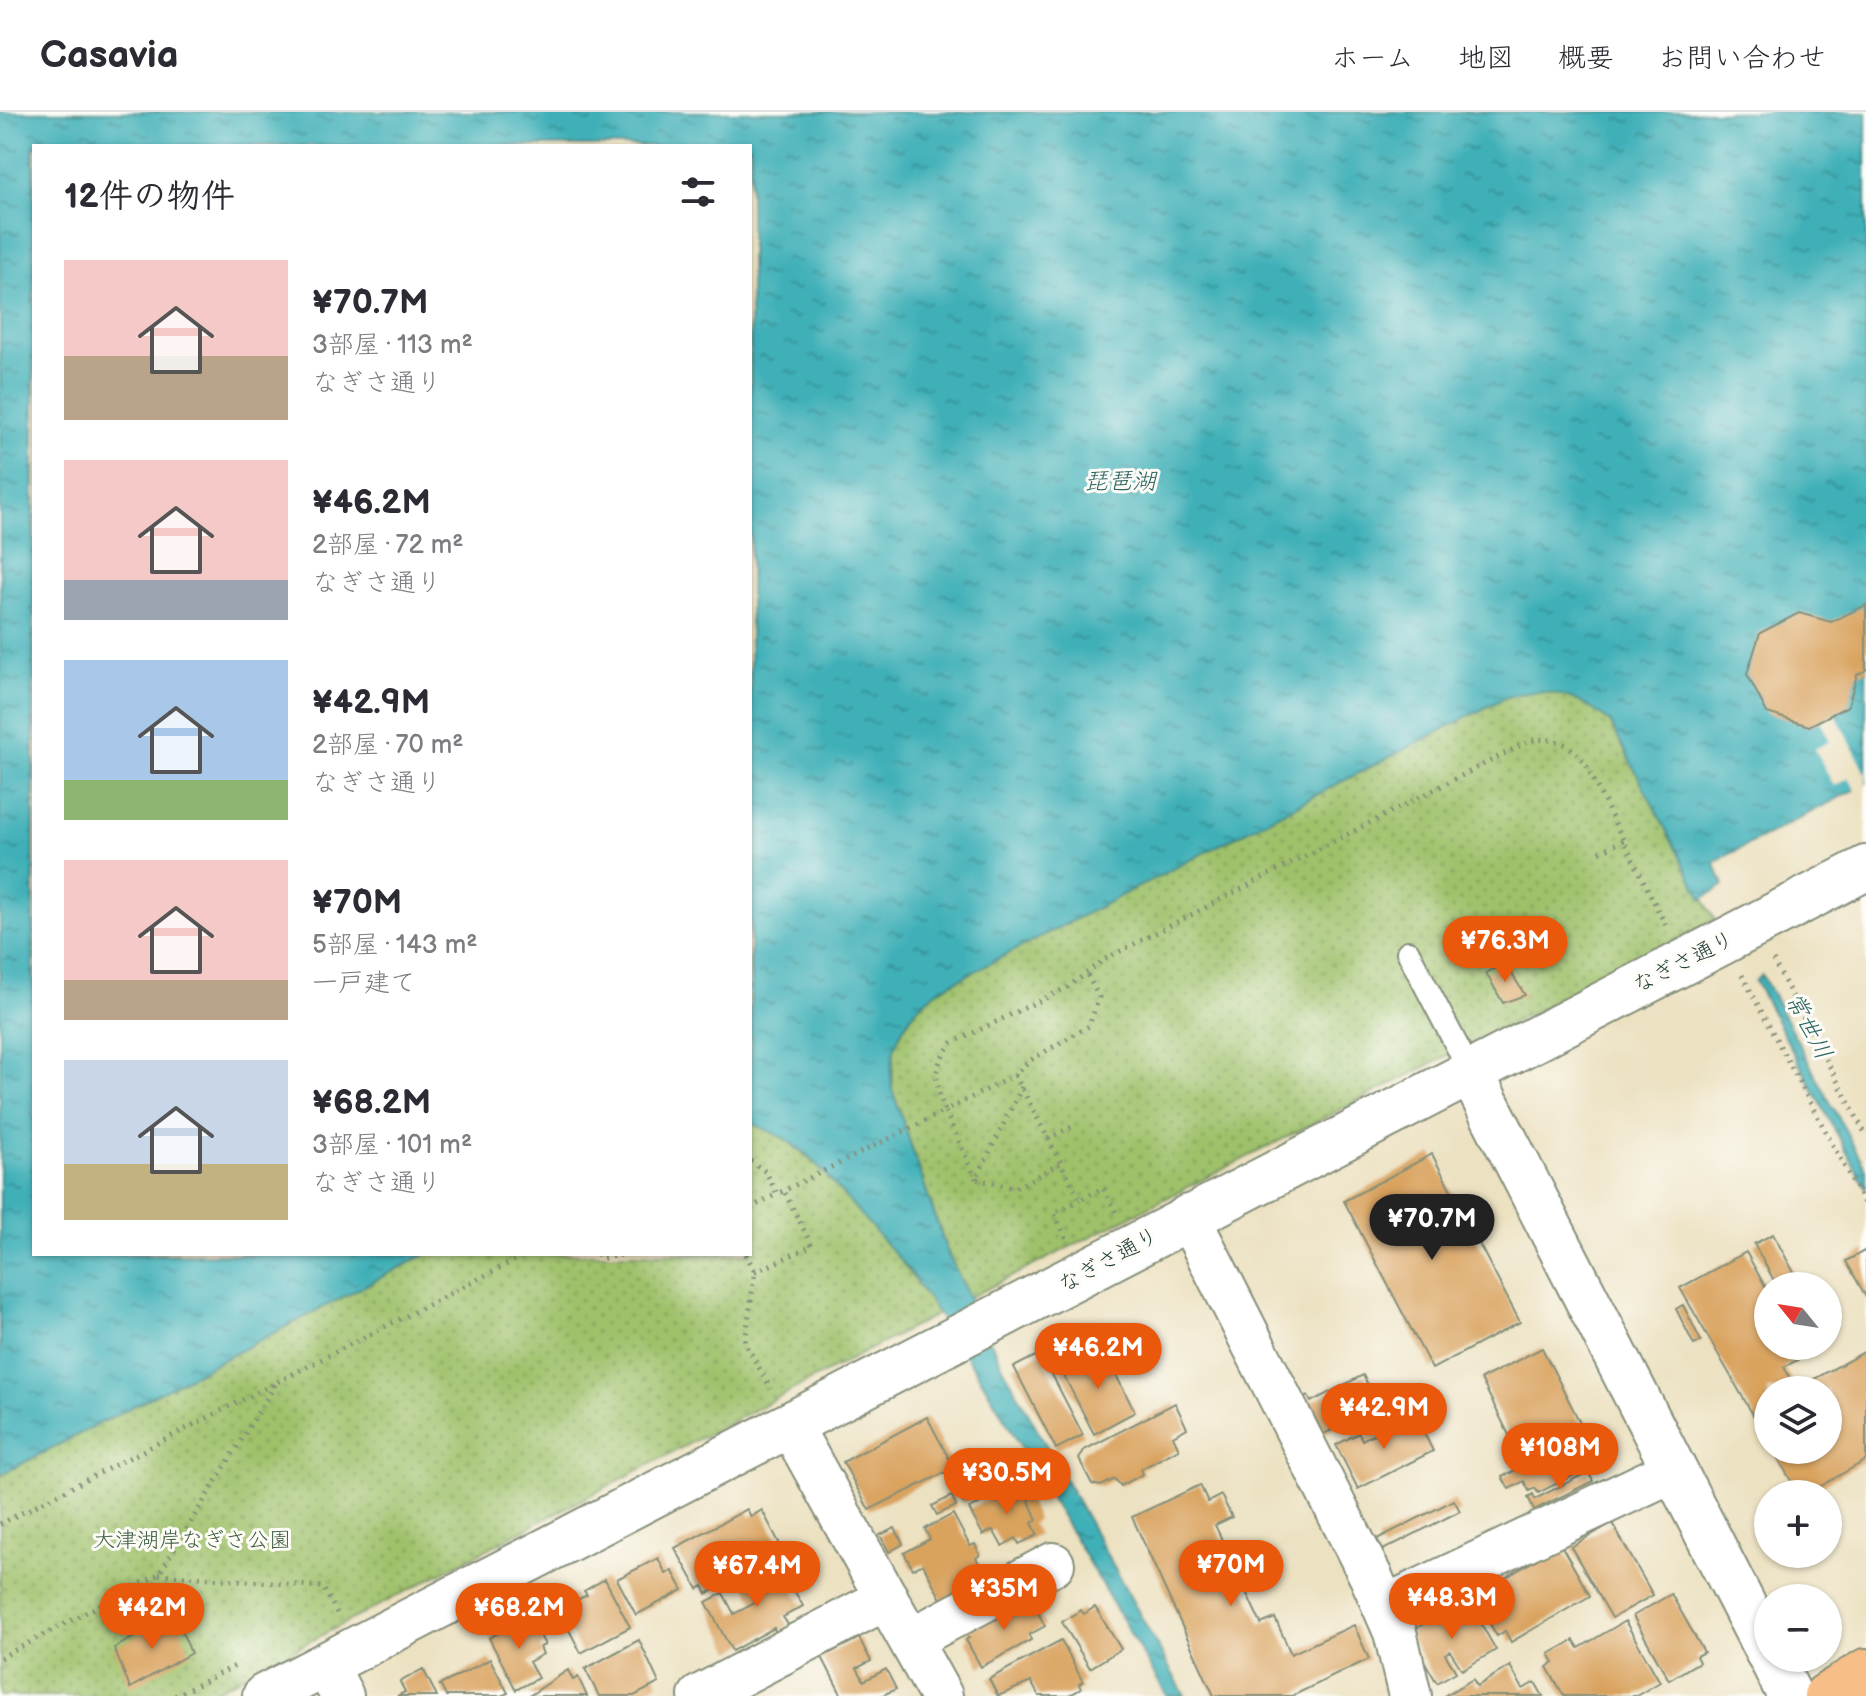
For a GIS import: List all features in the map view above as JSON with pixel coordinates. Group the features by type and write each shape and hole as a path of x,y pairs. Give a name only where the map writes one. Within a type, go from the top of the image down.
{"main road":[{"path":"1826,1696 1866,1671"}],"street":[{"name":"なぎさ通り","path":"265,1696 334,1680 780,1407 948,1345 1188,1216 1866,868"},
{"path":"1470,1071 1754,1627"},
{"path":"1188,1216 1384,1607 1395,1632 1410,1696"},
{"path":"780,1407 941,1696"},
{"path":"1384,1607 1674,1470"},
{"path":"910,1640 1053,1564"},
{"path":"700,1696 887,1598"},
{"path":"1777,1672 1790,1696"}],"lane":[{"path":"1408,952 1470,1071"}],"path":[{"path":"976,1179 935,1083 936,1068 952,1043 1068,987 1105,959 1531,740 1554,738 1573,748 1584,761 1669,930"},
{"path":"1600,852 1624,840"},
{"path":"1771,956 1866,1135"},
{"path":"1740,971 1866,1207"},
{"path":"752,1207 1015,1075 1029,1061 1089,1026 1099,997 1086,973"},
{"path":"1015,1075 1080,1200"},
{"path":"976,1179 1022,1087"},
{"path":"1048,1139 1073,1126"},
{"path":"752,1162 766,1172 781,1192 812,1246 755,1272"},
{"path":"976,1179 1015,1188 1061,1163"},
{"path":"1066,1238 1054,1213 1103,1188 1116,1212"},
{"path":"0,1524 523,1256"},
{"path":"747,1256 755,1272 745,1343 780,1407"},
{"path":"0,1658 159,1574 278,1380"},
{"path":"159,1574 323,1587 337,1613"}],"green space":[{"path":"1527,690 1572,698 1610,722 1715,920 969,1298 947,1251 892,1089 894,1048 917,1008 936,991 1504,698"},
{"name":"大津湖岸なぎさ公園","path":"752,1123 775,1133 828,1176 879,1233 938,1314 205,1696 0,1696 0,1475 422,1256 752,1256"}],"water":[{"name":"琵琶湖","path":"0,112 1866,112 1866,784 1714,862 1724,885 1702,899 1610,722 1573,699 1547,692 1504,698 936,991 917,1008 894,1048 892,1089 947,1252 1004,1369 1185,1696 1167,1696 983,1382 908,1269 810,1157 784,1138 752,1123 752,144 32,144 32,1256 422,1256 0,1475"},
{"path":"1762,975 1866,1169 1866,1188 1755,981"}],"pier":[{"path":"1835,713 1866,774 1866,789 1857,793 1849,778 1834,786 1815,749 1830,741 1820,721"}],"building":[{"path":"1866,605 1866,670 1857,675 1848,706 1809,726 1767,713 1747,674 1760,633 1799,613 1831,622"},
{"path":"1505,963 1525,995 1503,1003 1486,973"},
{"path":"1432,1154 1520,1322 1432,1369 1344,1201"},
{"path":"1773,1234 1794,1272 1769,1272 1754,1244"},
{"path":"1866,1250 1866,1297 1846,1261"},
{"path":"1746,1252 1757,1272 1754,1272 1754,1360 1797,1360 1784,1367 1789,1376 1754,1376 1754,1417 1680,1288"},
{"path":"1683,1305 1701,1341 1694,1345 1676,1309"},
{"path":"1102,1348 1135,1412 1094,1434 1061,1370"},
{"path":"1542,1348 1600,1462 1538,1493 1535,1488 1529,1491 1524,1481 1509,1489 1502,1477 1518,1469 1511,1456 1518,1453 1481,1379"},
{"path":"1866,1351 1866,1460 1831,1480 1791,1480 1781,1464 1842,1464 1842,1376 1820,1376"},
{"path":"1041,1353 1083,1435 1056,1449 1014,1367"},
{"path":"1363,1375 1379,1406 1322,1435 1303,1398 1308,1396 1311,1402"},
{"path":"1175,1403 1187,1428 1173,1436 1179,1449 1141,1469 1143,1474 1121,1486 1115,1479 1101,1486 1092,1484 1079,1459 1084,1450"},
{"path":"1414,1413 1433,1451 1358,1489 1336,1445 1359,1433 1362,1440"},
{"path":"927,1417 954,1468 869,1510 843,1462"},
{"path":"1588,1472 1593,1481 1534,1510 1528,1497 1533,1494 1535,1499"},
{"path":"980,1474 989,1490 963,1503 955,1487"},
{"path":"1021,1481 1037,1520 1032,1523 1038,1535 1019,1544 1016,1538 1002,1546 993,1530 983,1535 969,1509"},
{"path":"1200,1485 1208,1502 1221,1495 1232,1517 1215,1525 1261,1624 1275,1618 1291,1654 1354,1625 1369,1659 1292,1696 1214,1696 1132,1517"},
{"path":"952,1496 956,1506 937,1515 932,1506"},
{"path":"1454,1500 1460,1511 1383,1550 1377,1539"},
{"path":"747,1509 751,1517 762,1510 784,1552 707,1594 703,1586 698,1589 675,1548"},
{"path":"953,1514 970,1546 975,1544 980,1555 976,1558 985,1574 992,1570 995,1575 943,1603 923,1564 913,1569 904,1553 930,1539 925,1529"},
{"path":"1612,1523 1653,1595 1612,1618 1571,1547"},
{"path":"895,1528 903,1544 889,1552 880,1535"},
{"path":"1561,1545 1590,1596 1511,1642 1505,1631 1497,1636 1474,1596"},
{"path":"658,1558 666,1574 672,1570 683,1590 636,1615 617,1579"},
{"path":"780,1565 803,1606 783,1617 789,1626 776,1633 774,1628 732,1651 706,1602 723,1593 734,1614 755,1603 745,1584"},
{"path":"605,1579 630,1627 581,1653 556,1605 574,1594 577,1600 587,1595 584,1591"},
{"path":"1671,1594 1704,1652 1696,1656 1699,1662 1669,1680 1633,1616"},
{"path":"1030,1597 1045,1626 1029,1635 1031,1640 981,1667 966,1640 969,1638 965,1632"},
{"path":"1462,1602 1471,1616 1475,1613 1496,1650 1462,1670 1450,1651 1445,1654 1456,1672 1437,1683 1408,1633"},
{"path":"1095,1607 1121,1649 1090,1668 1062,1622 1081,1610 1084,1614"},
{"path":"175,1615 191,1653 130,1688 114,1648"},
{"path":"530,1616 545,1645 540,1647 543,1654 529,1662 538,1678 516,1690 489,1638"},
{"path":"1625,1621 1660,1682 1636,1696 1564,1696 1547,1667 1554,1662 1549,1654 1574,1640 1579,1648"},
{"path":"859,1638 871,1661 857,1668 864,1681 886,1669 896,1689 881,1696 842,1696 822,1657"},
{"path":"639,1640 659,1683 634,1696 599,1696 585,1669"},
{"path":"1061,1640 1083,1682 1079,1684 1081,1689 1068,1696 1039,1696 1031,1682 998,1696 989,1679"},
{"path":"490,1659 508,1693 501,1696 446,1696 440,1685"},
{"path":"1510,1666 1523,1689 1535,1682 1543,1696 1444,1696 1473,1679 1477,1686"},
{"path":"423,1669 437,1696 397,1696 405,1692 400,1682"},
{"path":"568,1670 573,1680 578,1677 587,1696 529,1696"}],"water label":[{"name":"常世川","path":"1809,1026"}]}
